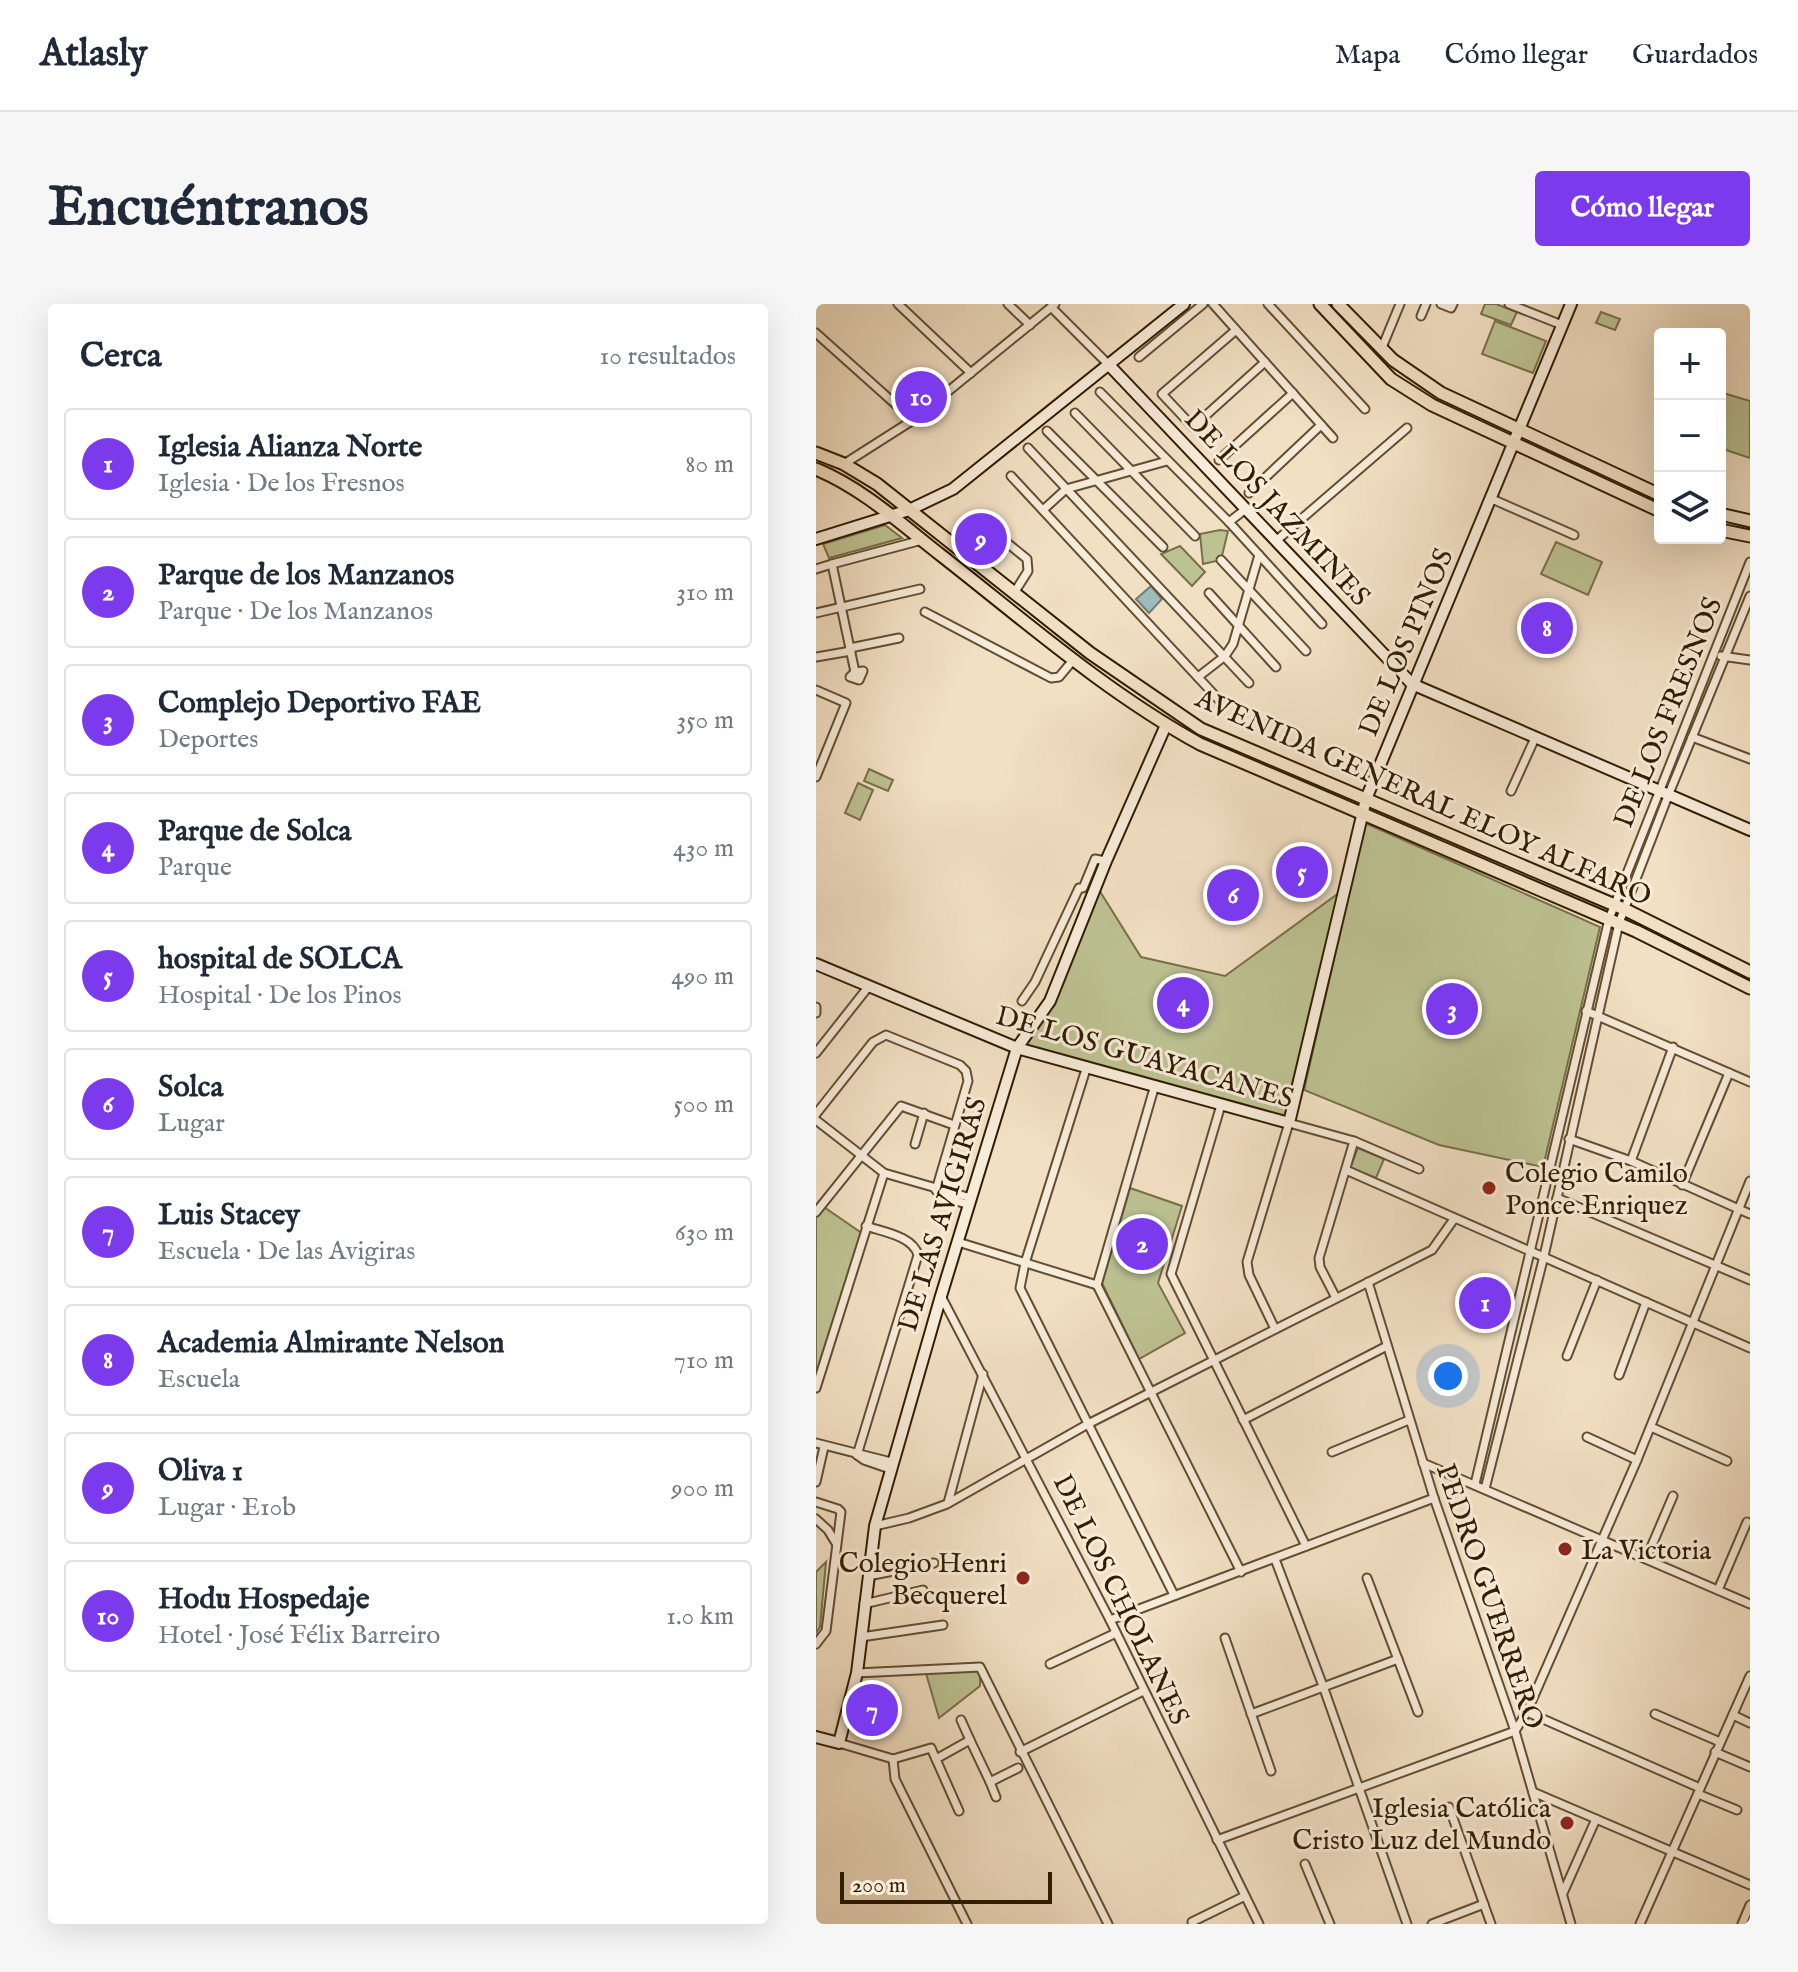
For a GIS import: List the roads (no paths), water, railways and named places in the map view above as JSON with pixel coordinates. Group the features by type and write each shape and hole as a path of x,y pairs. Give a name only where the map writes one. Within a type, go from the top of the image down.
{"main road":[{"path":"1320,304 1402,387 1432,405 1654,508"},
{"path":"1338,304 1381,350 1412,376 1441,393 1654,492"},
{"name":"AVENIDA GENERAL ELOY ALFARO","path":"816,453 844,464 877,484 1090,653 1186,720 1236,745 1619,907 1750,972"},
{"name":"AVENIDA GENERAL ELOY ALFARO","path":"816,469 892,515 1074,659 1166,725 1200,744 1614,921 1750,988"},
{"path":"1726,515 1750,521"},
{"path":"1726,531 1750,536"}],"street":[{"path":"898,304 971,373"},
{"path":"1008,304 1030,325"},
{"path":"816,539 909,510 953,489 1184,304"},
{"path":"1139,357 1203,304"},
{"path":"1213,304 1333,438"},
{"path":"1268,304 1365,409"},
{"path":"1381,350 1400,304"},
{"path":"1421,316 1426,304"},
{"path":"1441,304 1452,306"},
{"path":"1509,304 1562,325"},
{"name":"DE LOS PINOS","path":"1275,1329 1249,1275 1247,1262 1289,1123 1361,814 1571,304"},
{"path":"844,464 913,420 1053,305"},
{"name":"DE LOS JAZMINES","path":"1053,305 1412,684 1750,830"},
{"path":"1236,330 1162,394 1193,427 1265,362"},
{"path":"816,333 913,420"},
{"path":"1100,392 1229,522 1322,624"},
{"path":"1219,460 1293,393"},
{"path":"1075,413 1195,536"},
{"path":"1249,493 1321,425"},
{"path":"1277,540 1407,428"},
{"path":"1047,431 1163,547"},
{"path":"1028,448 1249,683"},
{"path":"1043,510 1066,489 1167,461"},
{"path":"1011,476 1220,701"},
{"path":"1492,499 1574,535"},
{"path":"1229,522 1247,508"},
{"path":"979,520 1027,559 1028,571 1014,593"},
{"path":"816,569 922,540"},
{"path":"1198,677 1225,656 1240,627 1259,555"},
{"path":"1221,560 1306,651"},
{"name":"DE LOS FRESNOS","path":"1475,1484 1560,1135 1586,1011 1619,907 1750,562"},
{"path":"832,564 855,672"},
{"path":"816,613 920,589"},
{"path":"1209,593 1276,667"},
{"name":"DE LOS FRESNOS","path":"1662,794 1692,737 1750,596"},
{"path":"925,612 1051,678 1059,677 1074,659"},
{"path":"816,657 899,638"},
{"path":"1715,655 1750,660"},
{"path":"816,690 846,703 816,777"},
{"name":"DE LAS AVIGIRAS","path":"839,1743 857,1673 875,1526 890,1465 1017,1048 1050,1001 1106,861 1166,725"},
{"path":"1692,737 1750,759"},
{"path":"1511,791 1535,738"},
{"path":"816,749 826,753"},
{"path":"1022,1001 1035,982 1095,859 1106,861"},
{"name":"DE LOS FRESNOS","path":"1485,1489 1571,1140 1598,1015 1614,921"},
{"name":"DE LOS GUAYACANES","path":"818,968 1017,1048 1354,1141 1419,1169"},
{"path":"816,1053 869,986"},
{"path":"816,1007 816,1013"},
{"path":"1586,1011 1750,1082"},
{"path":"936,1190 968,1081 966,1071 960,1065 886,1035 873,1042 816,1117 884,1173 970,1202"},
{"path":"1631,1161 1673,1047"},
{"path":"1087,1066 1025,1263 1020,1288 1174,1595"},
{"path":"1682,1185 1729,1073"},
{"path":"1155,1085 1097,1285 1241,1572"},
{"path":"1221,1105 1171,1274 1306,1546"},
{"path":"816,1212 901,1106 954,1125"},
{"path":"915,1144 924,1113"},
{"path":"1560,1135 1631,1161 1750,1214"},
{"path":"1336,1298 1320,1267 1319,1258 1354,1141"},
{"path":"1346,1170 1750,1348"},
{"path":"816,1388 884,1173"},
{"path":"1217,1840 1515,1731 1527,1712 1637,1460 1750,1181"},
{"path":"1557,1198 1750,1280"},
{"path":"875,1526 947,1504 1151,1391 1432,1250 1454,1219"},
{"path":"857,1455 918,1255 916,1248 907,1240 866,1226"},
{"path":"958,1242 1097,1285"},
{"path":"1567,1356 1597,1280"},
{"name":"PEDRO GUERRERO","path":"1368,1282 1434,1498 1515,1731 1571,1924"},
{"name":"DE LOS CHOLANES","path":"941,1296 1110,1620 1259,1924"},
{"path":"1520,1302 1532,1304"},
{"path":"1619,1375 1646,1302"},
{"path":"1243,1420 1387,1346"},
{"path":"947,1504 983,1374"},
{"path":"1502,1375 1513,1377"},
{"path":"1332,1452 1409,1420"},
{"path":"1651,1427 1727,1461"},
{"path":"1587,1437 1637,1460"},
{"path":"816,1482 820,1445 890,1465"},
{"path":"1423,1463 1750,1604"},
{"path":"1646,1559 1673,1496"},
{"path":"1110,1620 1434,1498"},
{"path":"816,1644 826,1631 841,1510 819,1503 816,1519 836,1543"},
{"path":"1718,1590 1747,1522"},
{"path":"1275,1559 1407,1924"},
{"path":"868,1576 934,1563"},
{"path":"1367,1578 1418,1712"},
{"path":"864,1604 923,1590"},
{"path":"861,1637 943,1625"},
{"path":"1050,1664 1116,1633"},
{"path":"1225,1638 1271,1771"},
{"path":"1251,1714 1398,1659"},
{"path":"857,1673 980,1667 1108,1924"},
{"path":"1640,1924 1750,1676"},
{"path":"1020,1752 1143,1691"},
{"path":"1527,1712 1737,1810"},
{"path":"1655,1714 1720,1742"},
{"path":"1733,1715 1750,1723"},
{"path":"961,1720 996,1797"},
{"path":"816,1737 893,1759 928,1748 932,1750 959,1811"},
{"path":"936,1759 970,1740"},
{"path":"1715,1752 1750,1767"},
{"path":"893,1759 895,1779 967,1924"},
{"path":"990,1782 1018,1768"},
{"path":"1533,1792 1750,1885"},
{"path":"1449,1807 1491,1924"},
{"path":"1563,1893 1596,1819"},
{"path":"1305,1864 1330,1924"},
{"path":"1192,1922 1245,1896"},
{"path":"1432,1924 1484,1904"},
{"path":"1742,1924 1750,1905"}],"water":[{"path":"1151,586 1162,599 1149,613 1136,599"}],"place":[{"name":"Hodu Hospedaje","path":"921,397"},
{"name":"Oliva 1","path":"981,539"},
{"name":"Academia Almirante Nelson","path":"1547,628"},
{"name":"hospital de SOLCA","path":"1302,872"},
{"name":"Solca","path":"1233,895"},
{"name":"Parque de Solca","path":"1183,1003"},
{"name":"Complejo Deportivo FAE","path":"1452,1009"},
{"name":"Colegio Camilo Ponce Enriquez","path":"1489,1188"},
{"name":"Parque de los Manzanos","path":"1142,1244"},
{"name":"Iglesia Alianza Norte","path":"1485,1303"},
{"name":"La Victoria","path":"1565,1549"},
{"name":"Colegio Henri Becquerel","path":"1023,1578"},
{"name":"Luis Stacey","path":"872,1710"},
{"name":"Iglesia Católica Cristo Luz del Mundo","path":"1567,1823"}]}
